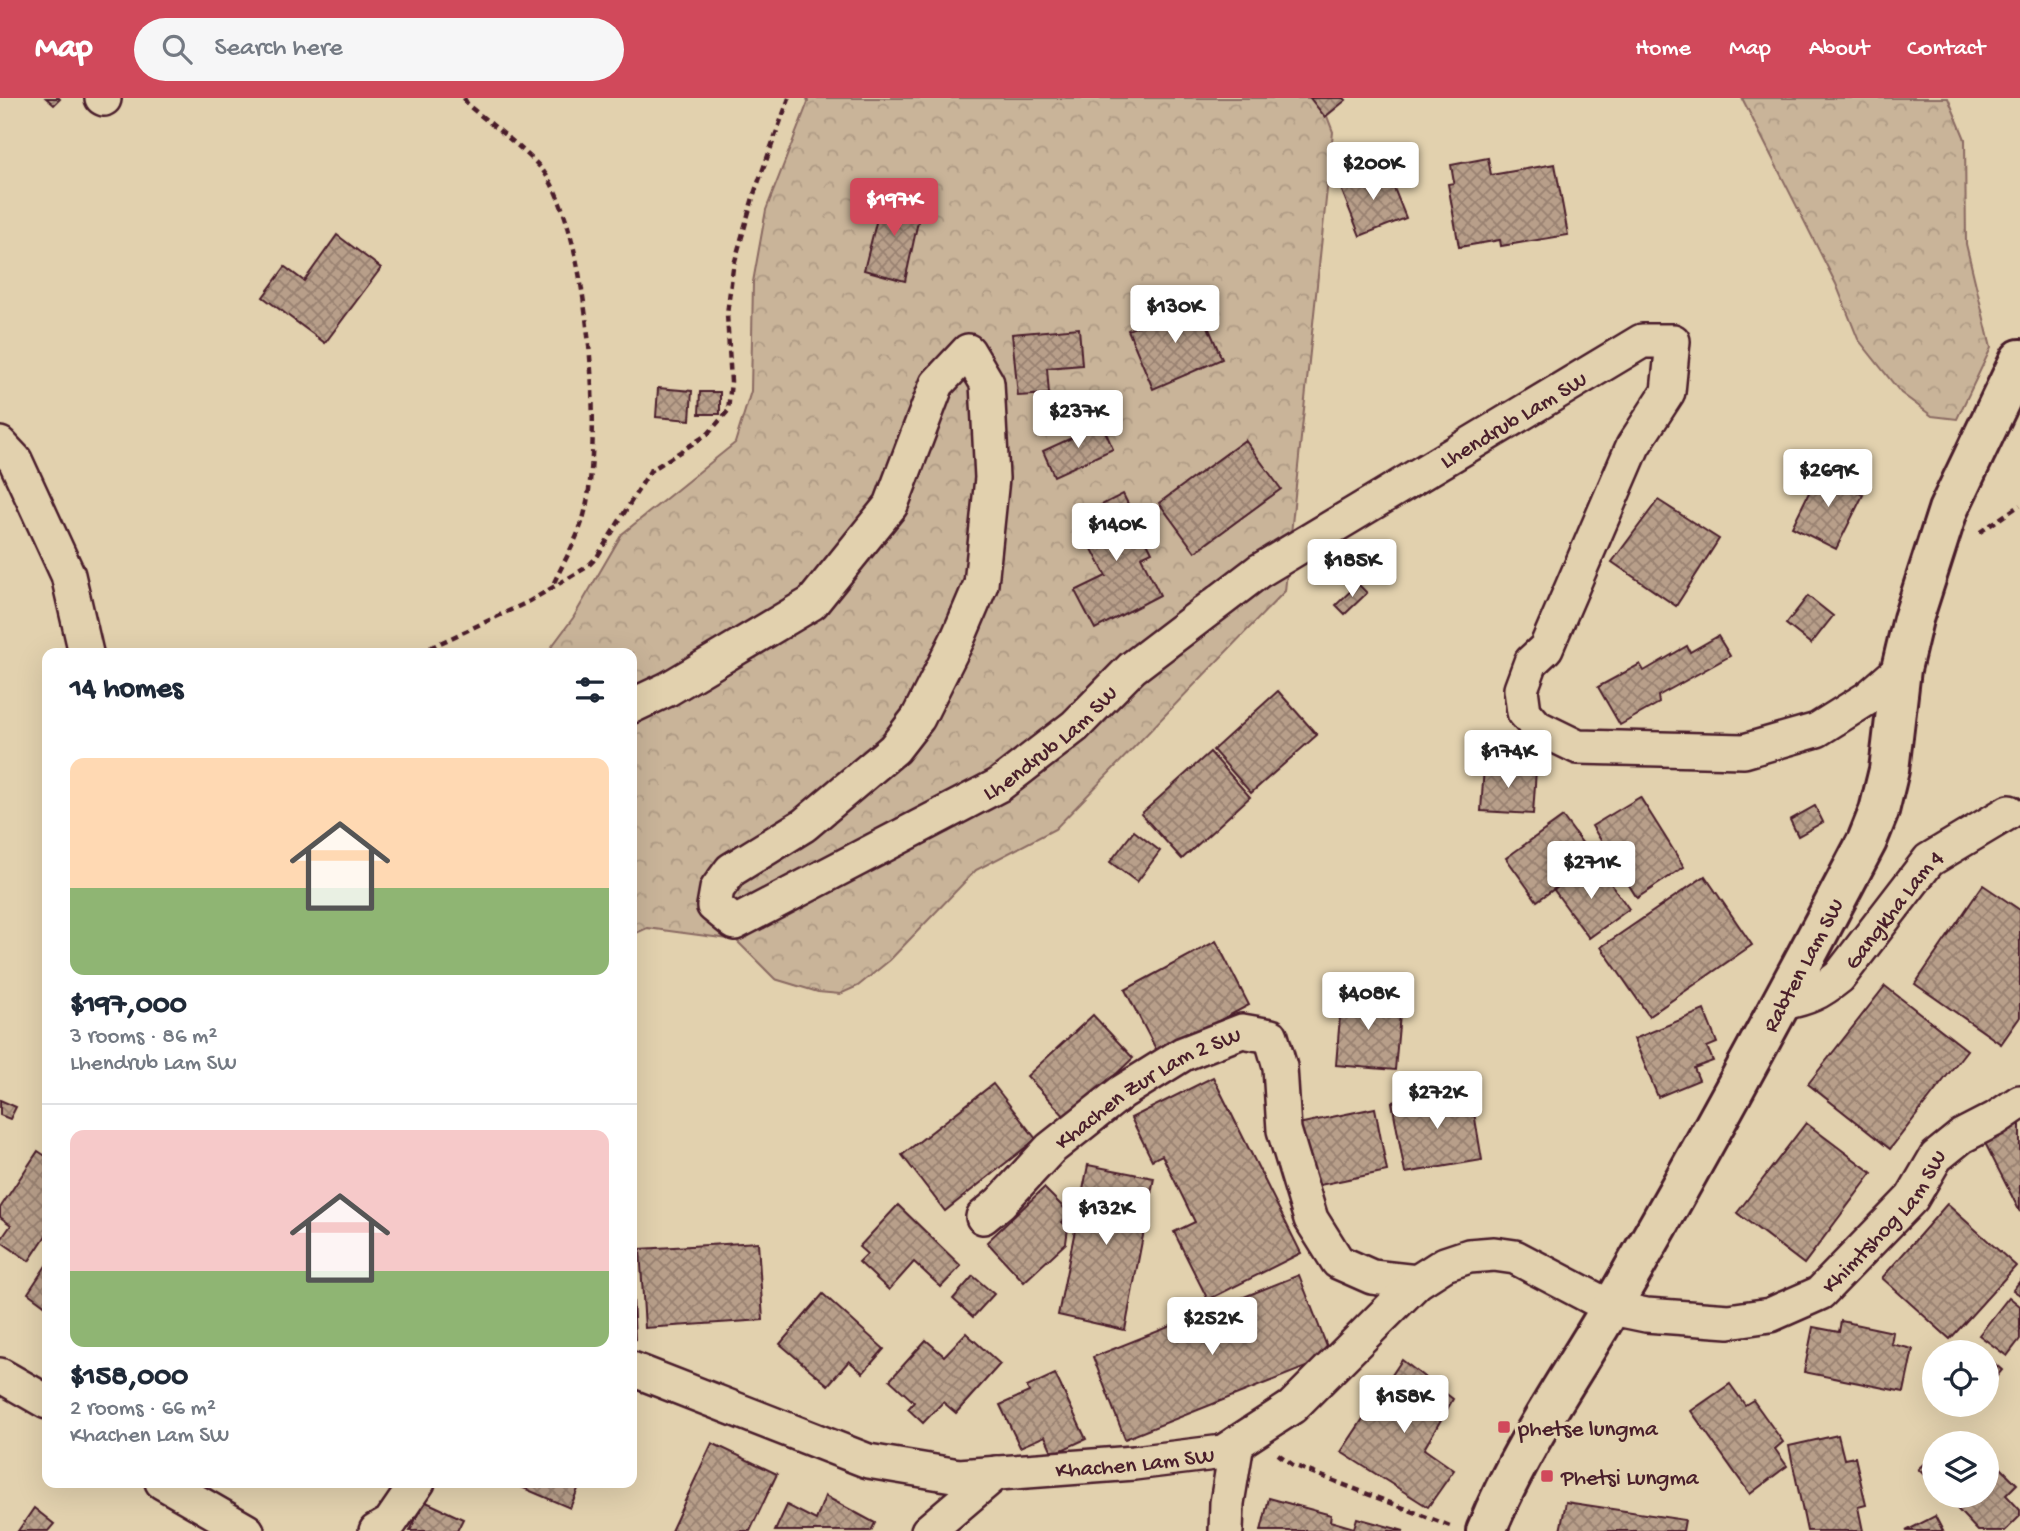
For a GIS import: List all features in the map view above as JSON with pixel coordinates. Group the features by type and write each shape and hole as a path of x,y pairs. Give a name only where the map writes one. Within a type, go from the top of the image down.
{"main road":[{"name":"Rabten Lam SW","path":"1486,1531 1524,1451 1612,1308 1722,1115 1867,841 1879,811 1889,770 1902,669 1913,619 1948,510 2020,359"}],"street":[{"name":"Lhendrub Lam SW","path":"637,704 668,689 812,603 891,505 937,384 968,351 986,383 992,478 981,584 958,638 918,718 894,749 804,825 731,870 717,889 714,906 735,923 999,785 1075,726 1132,668 1259,571 1642,341 1673,341 1668,392 1633,446 1546,648 1531,663 1521,690 1524,712 1537,727 1578,747 1744,751 1817,730 1868,698 1902,669"},
{"path":"0,444 15,460 68,575 85,648"},
{"name":"Gangkha Lam 4","path":"1783,1003 1821,992 1839,977 1929,860 2009,812"},
{"name":"Khachen Zur Lam 2 SW","path":"983,1217 1000,1203 1050,1149 1122,1092 1183,1054 1242,1031 1270,1035 1280,1067 1284,1130 1311,1219 1338,1262 1372,1277 1418,1282"},
{"name":"Khimtshog Lam SW","path":"1612,1308 1646,1315 1729,1321 1770,1315 1820,1293 1912,1198 1936,1157 1962,1136 2020,1102"},
{"name":"Khachen Lam SW","path":"637,1371 869,1461 959,1476 1134,1463 1237,1443 1292,1408 1418,1282 1445,1264 1468,1256 1494,1254 1515,1257 1612,1308"},
{"path":"0,1375 42,1399"},
{"path":"1213,1531 1213,1506 1237,1443"},
{"path":"1226,1531 1227,1503 1237,1443"},
{"path":"928,1531 996,1473"},
{"path":"172,1488 247,1531"},
{"path":"376,1531 390,1523 414,1488"}],"path":[{"path":"464,98 468,106 543,171 561,203 588,328 594,449 583,519 552,588"},
{"path":"430,648 530,601 587,568 597,557 650,471 708,434 728,411 731,382 727,314 733,268 754,194 789,98"},
{"path":"1237,1443 1462,1531"}],"green space":[{"path":"807,98 1320,98 1333,132 1285,591 1055,829 976,870 890,960 858,986 840,994 818,992 775,979 736,940 647,928 637,933 637,648 551,648 573,618 622,534 735,443 751,391 753,282 766,210 808,102"},
{"path":"1742,98 1948,98 1965,139 1966,244 1991,348 1957,419 1932,416 1901,393 1858,339 1836,284"}],"building":[{"path":"46,98 59,98 60,99 54,105"},
{"path":"1310,98 1344,98 1346,100 1325,117"},
{"path":"1488,158 1491,175 1555,164 1568,235 1501,246 1500,240 1459,247 1448,184 1454,183 1451,165"},
{"path":"1386,168 1406,218 1360,236 1340,186"},
{"path":"883,195 922,203 905,281 864,270"},
{"path":"337,235 381,268 325,343 263,297 285,267 304,281"},
{"path":"1197,301 1222,359 1153,389 1128,330"},
{"path":"1079,328 1082,365 1047,368 1049,394 1018,396 1012,334"},
{"path":"658,388 692,391 690,420 656,417"},
{"path":"700,392 720,392 720,414 699,414"},
{"path":"1102,424 1113,449 1054,476 1043,451"},
{"path":"1245,440 1281,489 1195,552 1159,503"},
{"path":"1821,468 1842,478 1840,483 1863,495 1836,549 1792,527"},
{"path":"1123,494 1152,552 1141,557 1160,595 1095,629 1075,591 1106,576 1076,518"},
{"path":"1658,500 1719,539 1676,606 1612,562"},
{"path":"1358,584 1367,593 1345,614 1336,605"},
{"path":"1808,596 1833,616 1811,644 1786,624"},
{"path":"1718,636 1730,656 1658,696 1659,703 1620,725 1598,687 1640,664 1644,671 1687,646 1690,652"},
{"path":"1278,691 1317,735 1251,793 1213,750"},
{"path":"1210,752 1250,797 1182,859 1141,814"},
{"path":"1484,766 1536,770 1533,814 1481,811"},
{"path":"1640,797 1684,867 1637,898 1592,826"},
{"path":"1815,806 1823,822 1798,836 1790,820"},
{"path":"1563,817 1595,860 1537,901 1506,858"},
{"path":"1134,831 1160,851 1137,882 1110,862"},
{"path":"1589,865 1598,878 1604,874 1629,909 1589,938 1554,890"},
{"path":"1705,876 1752,945 1649,1016 1601,947"},
{"path":"1983,885 2020,910 2020,1017 2001,1044 1915,984"},
{"path":"1216,941 1249,1005 1158,1053 1125,990"},
{"path":"1885,986 1967,1050 1890,1149 1808,1084"},
{"path":"1342,992 1385,996 1384,1002 1401,1003 1395,1070 1336,1065"},
{"path":"1704,1010 1717,1043 1707,1047 1713,1061 1694,1068 1699,1080 1658,1097 1634,1039"},
{"path":"1093,1015 1133,1058 1068,1120 1027,1076"},
{"path":"1213,1077 1301,1253 1208,1300 1174,1232 1195,1222 1162,1155 1152,1160 1131,1118"},
{"path":"993,1084 1036,1139 945,1211 902,1155"},
{"path":"1470,1089 1482,1160 1405,1173 1392,1102"},
{"path":"0,1100 16,1107 10,1119 0,1115"},
{"path":"1375,1108 1387,1171 1310,1187 1298,1124"},
{"path":"1806,1123 1872,1173 1804,1264 1737,1213"},
{"path":"2020,1123 2020,1212 1984,1141"},
{"path":"38,1151 42,1154 42,1242 29,1261 0,1241 11,1225 0,1217 0,1208"},
{"path":"1088,1165 1154,1178 1125,1330 1058,1315"},
{"path":"1044,1188 1071,1215 1062,1222 1068,1228 1066,1243 1024,1282 987,1242"},
{"path":"1947,1204 2016,1266 1950,1339 1882,1278"},
{"path":"898,1205 961,1266 941,1287 914,1262 889,1290 859,1262 867,1254 859,1247"},
{"path":"758,1242 763,1320 645,1328 640,1249"},
{"path":"42,1272 42,1303 28,1293"},
{"path":"1299,1275 1331,1357 1125,1439 1093,1357"},
{"path":"973,1276 994,1294 973,1317 953,1299"},
{"path":"2020,1281 2020,1295 2013,1290"},
{"path":"823,1294 884,1349 863,1373 849,1361 828,1385 780,1344"},
{"path":"2009,1297 2020,1306 2020,1339 2007,1356 1999,1350 1999,1340 1986,1340 1979,1335"},
{"path":"1841,1321 1893,1332 1891,1344 1913,1349 1904,1392 1804,1372 1813,1327 1839,1332"},
{"path":"966,1333 1000,1364 956,1413 943,1402 923,1423 908,1409 914,1402 890,1380 926,1340 944,1356"},
{"path":"1402,1360 1453,1399 1424,1449 1454,1470 1428,1507 1341,1452"},
{"path":"1055,1374 1086,1439 1053,1454 1045,1436 1020,1447 1000,1405 1029,1392 1027,1387"},
{"path":"1730,1384 1745,1405 1753,1400 1783,1442 1775,1449 1787,1466 1750,1494 1691,1411"},
{"path":"1838,1435 1844,1459 1855,1457 1866,1505 1858,1507 1863,1531 1807,1531 1789,1446"},
{"path":"712,1443 777,1474 750,1531 671,1531"},
{"path":"1999,1466 2017,1484 2006,1495 2020,1510 2020,1516 2005,1531 1978,1531 1956,1508 1999,1508"},
{"path":"523,1488 578,1488 570,1508"},
{"path":"825,1496 875,1523 871,1531 775,1531 787,1505 816,1520"},
{"path":"1269,1498 1331,1515 1330,1521 1354,1528 1357,1518 1404,1531 1261,1531"},
{"path":"424,1501 463,1519 457,1531 410,1531"},
{"path":"1566,1502 1685,1520 1683,1531 1560,1531"},
{"path":"34,1508 54,1524 48,1531 18,1531"},
{"path":"1935,1516 1943,1531 1906,1531"}],"place":[{"name":"phetse lungma","path":"1504,1427"},
{"name":"Phetsi Lungma","path":"1547,1476"}]}
